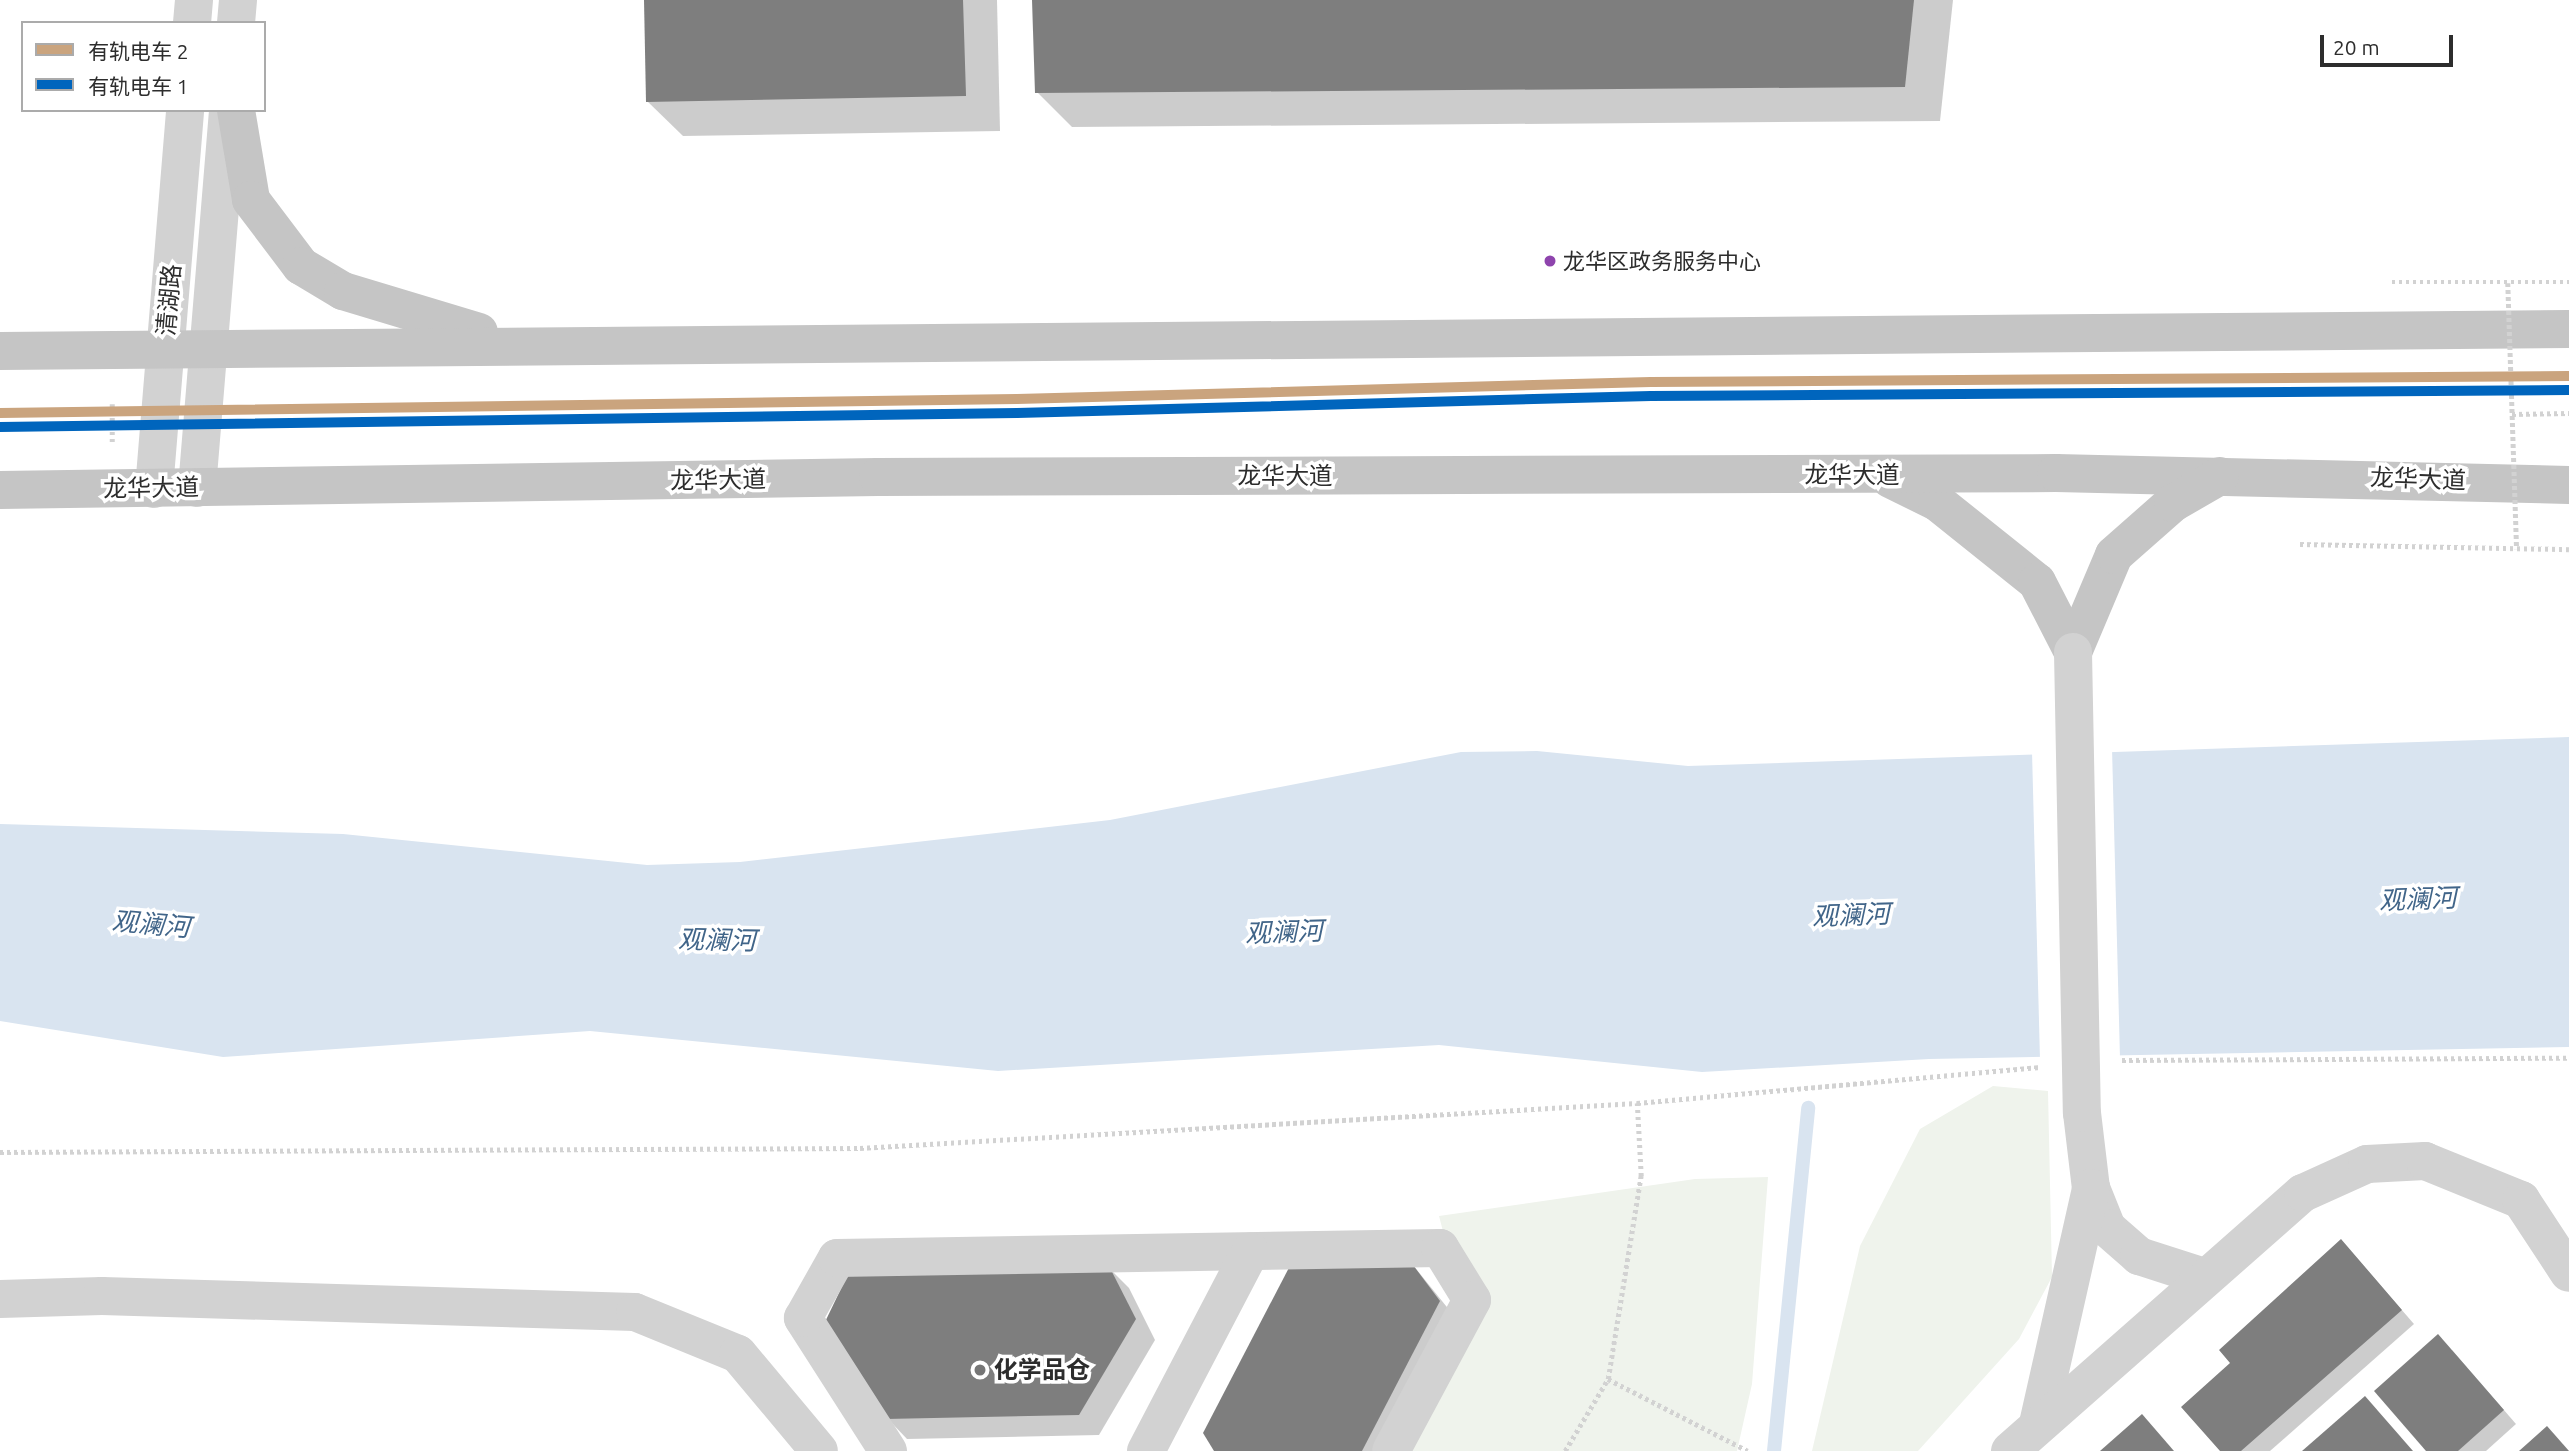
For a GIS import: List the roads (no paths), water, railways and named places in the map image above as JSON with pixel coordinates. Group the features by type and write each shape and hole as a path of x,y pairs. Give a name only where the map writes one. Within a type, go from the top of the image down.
{"main road":[{"path":"236,112 251,200 301,266 343,291 525,345"},
{"path":"0,351 2569,328"},
{"path":"2073,652 2113,555 2173,503 2224,474"},
{"name":"龙华大道","path":"0,490 877,477 2224,474 2569,485"},
{"path":"1875,475 1937,502 2014,560 2051,603 2073,652"}],"street":[{"path":"192,21 194,0"},
{"path":"236,21 238,0"},
{"name":"清湖路","path":"154,489 185,112"},
{"name":"清湖路","path":"197,488 228,112"},
{"path":"2073,652 2082,1113 2091,1188 2107,1228 2139,1256 2204,1278"},
{"path":"2010,1451 2303,1193 2367,1164 2425,1161 2521,1200 2569,1273"},
{"path":"2038,1424 2091,1188"},
{"path":"888,1451 803,1318 837,1258 1440,1248 1472,1300 1391,1451"},
{"path":"1146,1451 1250,1252"},
{"path":"0,1299 102,1296 635,1312 738,1354 819,1451"}],"water":[{"name":"观澜河","path":"2569,737 2569,1047 1929,1059 1702,1072 1439,1045 998,1071 590,1031 223,1057 0,1021 0,824 343,834 647,865 740,862 1110,820 1461,752 1537,751 1688,766"}],"waterway":[{"path":"1774,1451 1808,1108"}],"tram line":[{"name":"2","path":"0,413 1017,399 1651,382 2569,376"},
{"name":"1","path":"0,427 1017,413 1651,396 2569,390"}],"place":[{"name":"龙华区政务服务中心","path":"1550,261"},
{"name":"化学品仓","path":"980,1370"}]}
